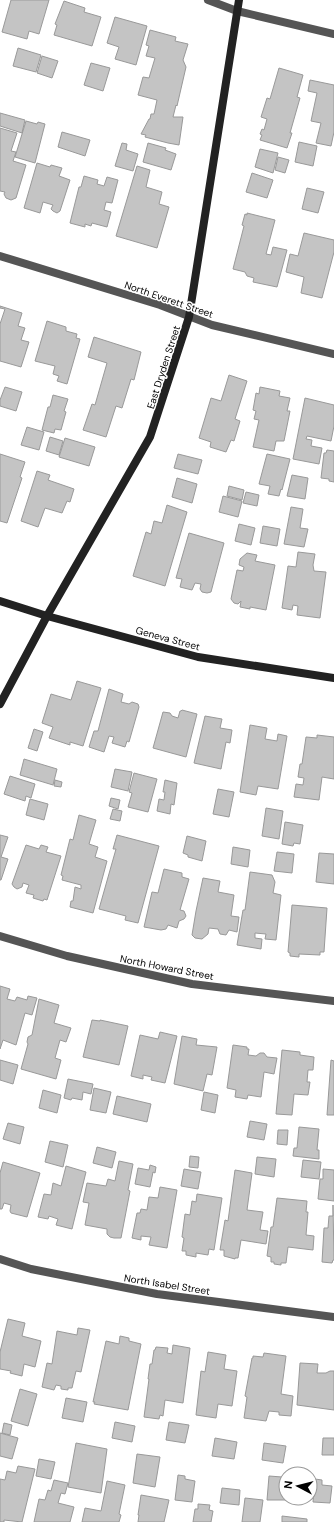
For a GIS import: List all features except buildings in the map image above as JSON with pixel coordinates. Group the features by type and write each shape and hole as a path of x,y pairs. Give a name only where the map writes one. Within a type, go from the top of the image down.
{"street":[{"path":"208,0 237,11 334,34"},
{"name":"East Dryden Street","path":"0,704 47,616 150,437 184,338 189,317 239,0"},
{"name":"North Everett Street","path":"0,256 160,305 212,325 334,354"},
{"name":"Geneva Street","path":"0,601 47,616 198,657 334,678"},
{"name":"North Howard Street","path":"0,936 67,956 192,984 334,1001"},
{"name":"North Isabel Street","path":"0,1259 31,1269 157,1294 334,1317"}]}
